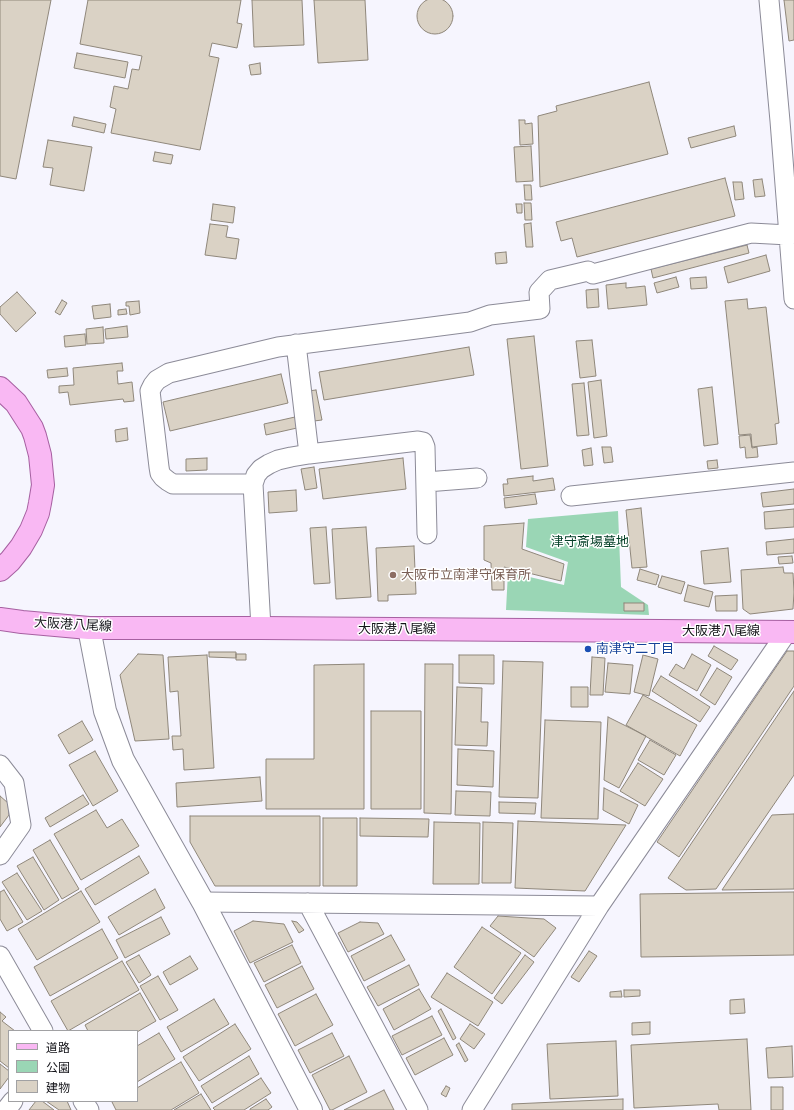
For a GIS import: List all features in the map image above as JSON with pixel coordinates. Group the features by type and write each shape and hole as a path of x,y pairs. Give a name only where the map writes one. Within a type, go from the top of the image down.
{"main road":[{"path":"0,389 18,409 33,435 37,445 42,484 34,521 16,552 0,569"},
{"name":"大阪港八尾線","path":"0,619 90,628 790,632"}],"street":[{"path":"769,0 787,119 789,235 794,299"},
{"path":"253,484 173,484 168,482 160,473 150,391 157,380 169,373 278,347 470,322 490,315 540,309 539,292 550,280 588,271 593,274 751,233 789,235"},
{"path":"296,344 309,454"},
{"path":"261,628 253,484 256,475 268,464 278,460 309,454 418,441 423,442 425,447 427,534"},
{"path":"571,496 794,472"},
{"path":"426,482 477,478"},
{"path":"90,628 105,711 123,760 203,902 311,1110"},
{"path":"472,1110 600,906 790,632"},
{"path":"0,765 14,783 21,825 0,855"},
{"path":"203,902 600,906"},
{"path":"308,903 418,1110"},
{"path":"0,956 42,1030"},
{"path":"6,1110 12,1102"}],"green space":[{"name":"津守斎場墓地","path":"618,511 621,587 648,605 649,615 506,610 508,572 564,585 568,562 526,547 528,519"}],"building":[{"path":"428,-1 442,-1 448,3 453,12 452,23 448,29 439,34 428,33 422,29 417,20 418,9 422,3"},
{"path":"0,0 51,0 16,179 0,176"},
{"path":"88,0 241,0 237,23 242,24 237,48 212,43 209,56 219,58 200,150 111,133 116,109 110,107 114,86 128,89 132,69 139,70 142,56 80,44"},
{"path":"252,0 302,0 304,45 254,47"},
{"path":"314,0 365,0 368,60 318,63"},
{"path":"784,0 794,0 794,40 789,41"},
{"path":"77,53 128,62 125,78 74,68"},
{"path":"260,63 261,74 251,75 249,65"},
{"path":"649,82 668,154 540,187 538,116 557,111 556,106"},
{"path":"74,117 106,124 104,133 72,126"},
{"path":"519,120 525,120 525,124 532,123 533,144 520,145"},
{"path":"734,126 736,136 691,148 688,138"},
{"path":"48,140 92,147 84,191 50,185 53,168 43,167"},
{"path":"531,146 533,181 516,182 514,147"},
{"path":"155,152 173,155 171,164 153,161"},
{"path":"725,178 735,216 577,257 572,238 561,241 556,222"},
{"path":"762,179 765,196 755,197 753,180"},
{"path":"733,182 742,182 744,199 735,200"},
{"path":"524,185 531,185 532,200 525,200"},
{"path":"524,203 531,203 532,220 525,220"},
{"path":"213,204 235,207 233,223 211,220"},
{"path":"516,204 522,204 522,213 517,213"},
{"path":"531,223 533,247 526,247 524,224"},
{"path":"210,224 228,226 226,237 239,239 236,259 205,255"},
{"path":"747,245 749,253 653,278 651,269"},
{"path":"506,252 507,263 496,264 495,253"},
{"path":"766,255 770,271 728,283 724,267"},
{"path":"676,277 679,287 657,293 654,283"},
{"path":"706,277 707,288 691,289 690,278"},
{"path":"626,283 626,288 645,286 647,305 608,309 606,285"},
{"path":"598,289 599,307 587,308 586,290"},
{"path":"17,292 36,313 16,332 0,314 0,307"},
{"path":"747,299 748,309 766,307 779,423 775,424 777,444 752,447 751,434 739,435 725,301"},
{"path":"62,300 67,303 60,315 55,312"},
{"path":"139,301 140,313 130,315 129,306 126,306 126,302"},
{"path":"110,304 111,317 94,319 92,306"},
{"path":"126,309 127,314 118,315 118,310"},
{"path":"127,326 128,337 106,339 105,329"},
{"path":"103,327 104,343 87,344 86,329"},
{"path":"85,334 86,345 65,347 64,336"},
{"path":"534,336 548,466 521,469 507,339"},
{"path":"592,340 596,376 580,378 576,341"},
{"path":"469,347 474,375 324,400 319,372"},
{"path":"122,363 123,371 117,371 118,384 132,382 134,401 124,402 123,399 70,405 68,392 59,393 59,386 74,385 73,368"},
{"path":"67,368 68,376 48,378 47,370"},
{"path":"281,374 288,403 170,431 163,402"},
{"path":"601,380 607,436 594,438 588,382"},
{"path":"584,383 589,435 577,436 572,384"},
{"path":"712,387 718,444 704,446 698,389"},
{"path":"316,390 322,420 314,421 308,391"},
{"path":"295,417 297,428 266,435 264,424"},
{"path":"127,428 128,440 116,442 115,430"},
{"path":"750,435 752,448 757,447 758,457 746,458 745,447 740,448 739,436"},
{"path":"602,447 611,447 613,462 604,463"},
{"path":"591,448 593,465 584,466 582,450"},
{"path":"207,458 207,470 186,471 186,459"},
{"path":"403,458 406,489 323,499 319,469"},
{"path":"717,460 718,468 708,469 707,461"},
{"path":"314,467 317,488 305,490 301,469"},
{"path":"533,476 533,481 553,478 555,490 504,496 503,484 508,484 507,479"},
{"path":"794,489 794,504 763,507 761,493"},
{"path":"296,490 297,511 269,513 268,492"},
{"path":"535,494 537,504 505,508 504,498"},
{"path":"641,508 647,567 632,568 626,510"},
{"path":"794,509 794,527 765,529 764,512"},
{"path":"524,523 522,549 564,564 561,581 504,567 504,590 492,590 491,563 484,560 484,526"},
{"path":"326,527 330,583 314,584 310,528"},
{"path":"366,527 371,597 336,599 332,529"},
{"path":"794,539 794,553 767,555 766,542"},
{"path":"414,546 416,594 388,595 388,601 378,601 376,548"},
{"path":"728,548 731,582 704,584 701,551"},
{"path":"792,556 793,563 779,564 778,557"},
{"path":"783,567 784,573 793,573 793,609 750,614 743,609 741,570"},
{"path":"640,569 659,575 656,585 637,580"},
{"path":"662,576 685,582 681,594 658,587"},
{"path":"688,585 713,592 709,607 684,601"},
{"path":"737,595 737,611 716,611 715,596"},
{"path":"624,603 644,603 644,611 624,611"},
{"path":"714,646 738,660 731,670 708,656"},
{"path":"787,651 794,651 794,686 679,857 657,842"},
{"path":"209,652 236,652 236,658 209,657"},
{"path":"138,654 163,655 169,739 135,741 120,675"},
{"path":"236,654 246,654 246,660 236,660"},
{"path":"692,654 711,665 697,691 669,675 676,664 684,669"},
{"path":"207,655 214,768 184,770 183,749 173,750 172,736 181,736 178,691 170,692 168,657"},
{"path":"459,655 494,655 494,684 459,683"},
{"path":"643,655 658,659 649,696 634,692"},
{"path":"592,657 605,658 603,695 590,695"},
{"path":"503,661 543,662 538,798 499,797"},
{"path":"608,663 633,665 630,694 605,692"},
{"path":"364,664 364,809 266,809 266,759 314,759 314,665"},
{"path":"425,664 453,664 451,814 424,813"},
{"path":"717,668 732,677 715,705 700,695"},
{"path":"661,676 710,707 700,722 652,691"},
{"path":"457,687 482,688 481,722 488,722 487,746 455,745"},
{"path":"571,687 588,687 588,707 571,707"},
{"path":"794,691 794,775 716,889 686,890 668,878"},
{"path":"643,695 697,725 680,756 626,725"},
{"path":"371,711 421,711 421,809 371,809"},
{"path":"608,717 646,736 619,788 604,780"},
{"path":"545,720 601,722 598,819 541,818"},
{"path":"82,721 93,740 69,754 58,735"},
{"path":"650,740 676,755 664,775 638,760"},
{"path":"458,749 494,751 493,787 457,785"},
{"path":"95,751 118,791 93,806 69,765"},
{"path":"638,763 663,779 645,806 620,791"},
{"path":"260,777 262,801 177,807 176,783"},
{"path":"604,788 638,805 629,824 603,810"},
{"path":"456,791 491,792 490,816 455,815"},
{"path":"83,795 89,804 50,827 45,818"},
{"path":"0,796 8,803 9,815 0,827"},
{"path":"499,802 536,803 535,814 499,813"},
{"path":"96,810 107,828 122,819 139,846 81,880 54,834"},
{"path":"794,814 794,889 722,890 772,815"},
{"path":"190,816 320,816 320,886 215,886 190,842"},
{"path":"323,818 357,818 357,886 323,886"},
{"path":"360,818 429,819 428,837 360,836"},
{"path":"518,821 626,825 585,891 515,888"},
{"path":"434,822 480,823 479,884 433,884"},
{"path":"483,822 513,823 511,883 482,883"},
{"path":"50,840 79,889 62,899 33,850"},
{"path":"139,856 149,873 95,905 85,889"},
{"path":"33,857 59,900 44,910 17,866"},
{"path":"17,873 42,911 27,920 2,882"},
{"path":"155,889 165,908 119,935 108,917"},
{"path":"4,890 23,922 7,931 0,919 0,892"},
{"path":"81,891 100,922 37,960 18,929"},
{"path":"794,892 794,955 641,957 640,894"},
{"path":"498,916 544,919 556,928 534,957 490,926"},
{"path":"161,917 170,934 125,958 116,940"},
{"path":"253,921 284,924 293,942 250,963 234,931"},
{"path":"292,921 297,922 304,930 299,933"},
{"path":"360,922 378,923 384,934 348,952 338,933"},
{"path":"482,927 521,953 492,994 454,967"},
{"path":"102,929 118,958 50,996 34,967"},
{"path":"391,935 405,960 364,981 351,956"},
{"path":"292,945 301,963 264,982 254,963"},
{"path":"589,951 597,956 579,982 571,977"},
{"path":"139,955 151,975 139,983 126,962"},
{"path":"525,955 534,962 502,1004 494,998"},
{"path":"190,956 198,969 170,985 163,972"},
{"path":"122,961 139,990 70,1030 67,1030 51,1001"},
{"path":"409,965 419,985 378,1006 367,987"},
{"path":"302,966 314,989 277,1008 265,985"},
{"path":"447,973 493,1002 478,1026 431,997"},
{"path":"158,976 178,1010 160,1020 140,986"},
{"path":"419,989 431,1009 394,1030 383,1009"},
{"path":"624,990 640,990 640,996 624,997"},
{"path":"621,991 622,997 610,997 610,992"},
{"path":"140,993 156,1021 138,1031 138,1030 88,1030 85,1025"},
{"path":"316,994 333,1025 295,1046 278,1014"},
{"path":"214,999 229,1024 181,1052 167,1027"},
{"path":"744,999 745,1013 730,1014 730,1000"},
{"path":"441,1009 456,1038 453,1040 438,1011"},
{"path":"0,1012 6,1017 2,1021 14,1030 8,1030 8,1067 0,1061"},
{"path":"432,1016 442,1035 402,1055 392,1036"},
{"path":"650,1022 650,1034 632,1035 632,1023"},
{"path":"235,1024 251,1049 199,1081 183,1057"},
{"path":"470,1024 485,1034 474,1049 460,1039"},
{"path":"159,1033 175,1059 138,1081 138,1045"},
{"path":"332,1033 344,1056 310,1073 298,1050"},
{"path":"444,1038 453,1055 415,1075 406,1058"},
{"path":"747,1039 751,1110 719,1110 718,1104 634,1108 631,1045"},
{"path":"616,1041 618,1096 550,1099 547,1044"},
{"path":"459,1043 468,1060 465,1062 456,1045"},
{"path":"792,1046 793,1077 768,1078 766,1048"},
{"path":"249,1056 259,1074 212,1103 201,1086"},
{"path":"349,1056 367,1092 330,1110 312,1075"},
{"path":"181,1062 199,1093 171,1110 116,1110 112,1102 138,1102 138,1087"},
{"path":"0,1064 8,1070 8,1078 0,1089"},
{"path":"261,1078 271,1093 244,1110 215,1110 213,1108"},
{"path":"446,1086 450,1088 446,1097 441,1094"},
{"path":"771,1087 783,1087 783,1110 771,1110"},
{"path":"384,1090 394,1110 344,1110"},
{"path":"201,1094 211,1110 174,1110"},
{"path":"266,1099 272,1107 268,1110 250,1110 250,1109"},
{"path":"623,1099 623,1110 512,1110 512,1104"},
{"path":"35,1102 43,1102 54,1110 29,1110"},
{"path":"47,1102 67,1102 71,1110 59,1110"}],"place":[{"name":"大阪市立南津守保育所","path":"393,575"},
{"name":"南津守二丁目","path":"588,649"}]}
